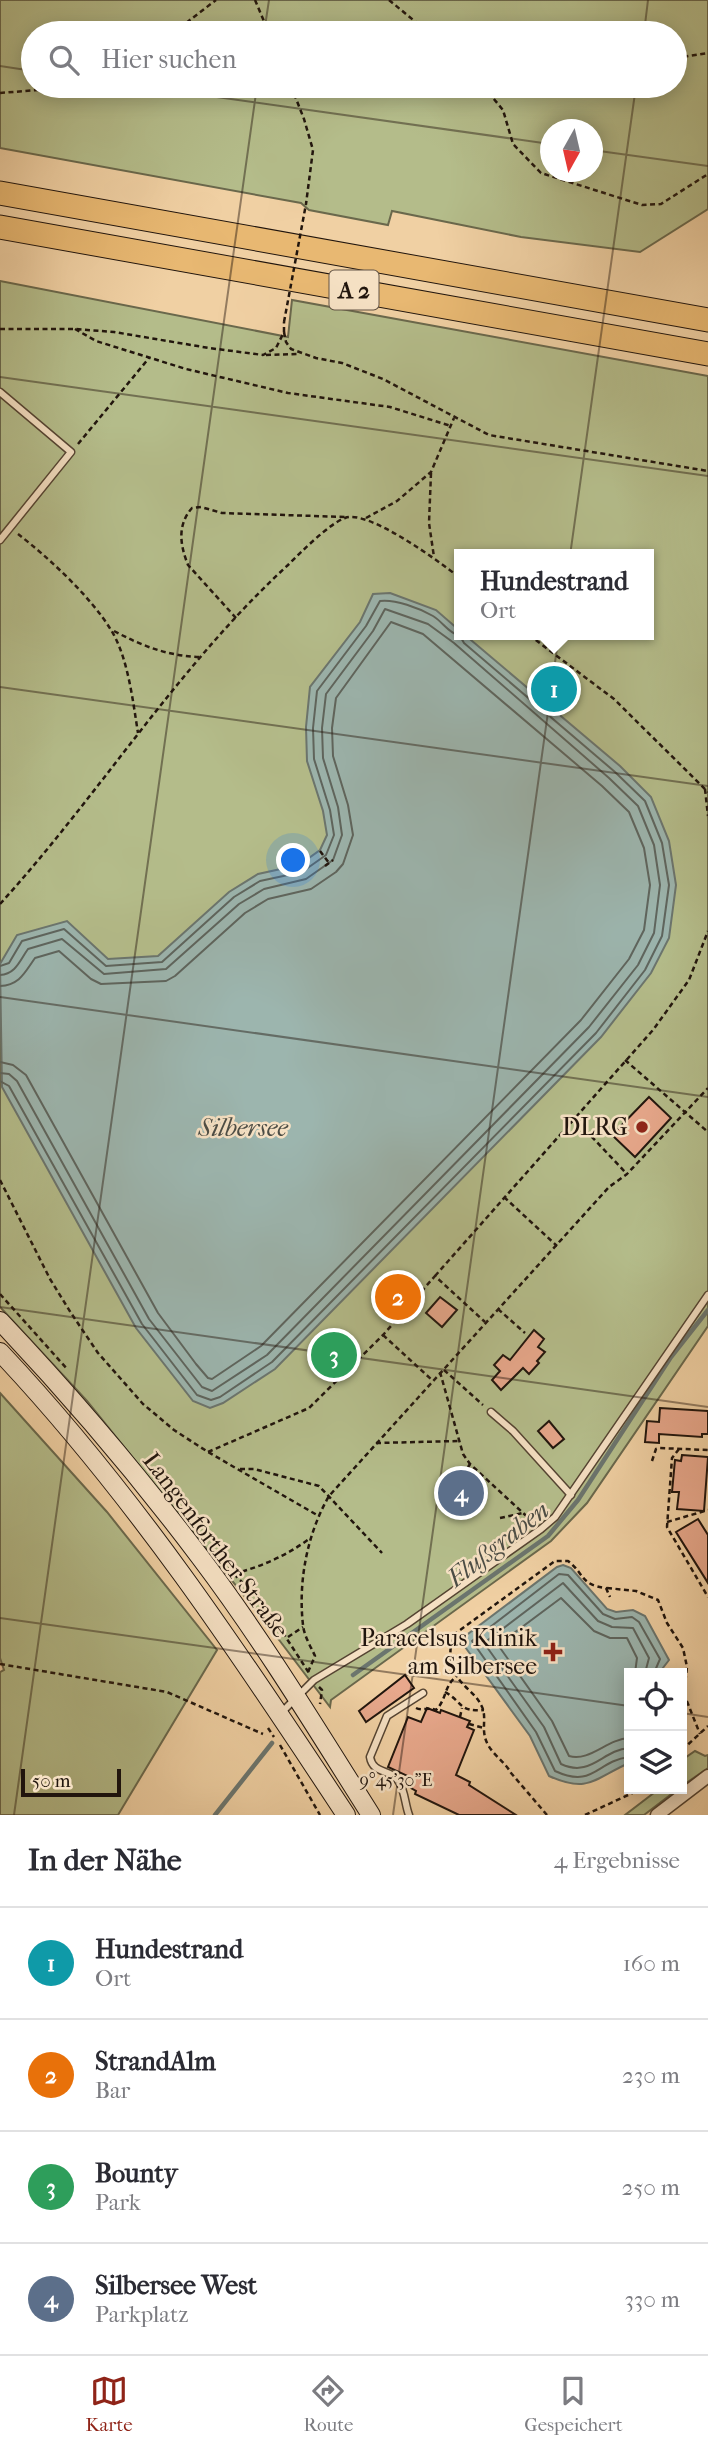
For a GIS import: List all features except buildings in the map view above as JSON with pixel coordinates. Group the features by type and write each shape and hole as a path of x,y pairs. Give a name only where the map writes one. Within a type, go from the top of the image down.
{"highway":[{"name":"A 2","path":"0,193 708,320"},
{"name":"A 2","path":"0,228 708,354"}],"main road":[{"name":"Langenforther Straße","path":"0,1321 78,1407 199,1556 296,1697 371,1815"},
{"name":"Langenforther Straße","path":"0,1352 62,1422 187,1581 346,1815"}],"street":[{"path":"657,1815 708,1776"}],"lane":[{"path":"0,392 71,453 0,540"},
{"path":"280,1715 314,1680 407,1624 555,1517 708,1295"},
{"path":"491,1412 513,1431 571,1495"},
{"path":"410,1815 400,1782 393,1776 376,1770 370,1757 383,1720 423,1693"}],"path":[{"path":"189,21 216,0"},
{"path":"254,0 264,21"},
{"path":"389,0 414,21"},
{"path":"687,56 708,53"},
{"path":"0,93 21,91"},
{"path":"296,98 313,150 284,332 291,349 301,354"},
{"path":"493,98 503,110 513,144 541,173 642,205 661,204 708,174"},
{"path":"0,329 114,332 263,355 301,354 342,363 383,379 489,435 708,471"},
{"path":"75,329 96,341 186,369 288,393 390,407 451,426"},
{"path":"263,355 276,348 284,332"},
{"path":"71,453 149,358"},
{"path":"434,557 429,523 431,472 454,418"},
{"path":"366,518 397,501 431,472"},
{"path":"236,618 188,565 185,558 181,526 184,517 192,508 201,507 222,513 366,518 434,557 454,573"},
{"path":"0,904 54,843 200,657 270,581 315,540 346,517"},
{"path":"10,528 69,578 112,631 128,674 138,733"},
{"path":"112,631 146,647 180,657 200,657"},
{"path":"536,640 614,699 706,790 708,816"},
{"path":"320,850 329,863"},
{"path":"208,1452 309,1408 383,1335 653,1030 688,980 708,931"},
{"path":"625,1060 708,1132"},
{"path":"308,1672 315,1656 303,1628 303,1578 317,1515 329,1496 609,1187 627,1174 708,1088"},
{"path":"574,1118 627,1174"},
{"path":"0,1180 50,1279 98,1353 143,1404 174,1430 208,1452 317,1515"},
{"path":"504,1197 557,1246"},
{"path":"435,1276 485,1322"},
{"path":"498,1309 525,1333"},
{"path":"383,1335 433,1380"},
{"path":"441,1371 491,1412"},
{"path":"441,1371 463,1454 470,1464 541,1529"},
{"path":"376,1443 459,1441"},
{"path":"652,1461 656,1449 708,1450"},
{"path":"679,1449 672,1458 666,1522 708,1597"},
{"path":"459,1482 470,1464"},
{"path":"240,1469 254,1469 319,1486 382,1553"},
{"path":"666,1522 708,1510"},
{"path":"500,1518 523,1513"},
{"path":"311,1538 272,1561 234,1574 265,1605 322,1690 320,1710"},
{"path":"547,1815 489,1748 485,1737 484,1710 457,1676 450,1648 456,1633 555,1561 568,1561 592,1587 636,1591 657,1601 683,1648 687,1667 684,1694 700,1734"},
{"path":"606,1588 610,1597"},
{"path":"286,1637 303,1628"},
{"path":"0,1664 167,1692 263,1734"},
{"path":"406,1704 419,1710 429,1707 436,1710 442,1703 449,1682 457,1676"},
{"path":"446,1692 462,1708 484,1710"},
{"path":"460,1717 462,1708"},
{"path":"469,1724 484,1728"},
{"path":"687,1746 708,1726"},
{"path":"268,1728 320,1815"},
{"path":"585,1815 630,1794"}],"green space":[{"path":"0,0 708,0 708,209 640,252 521,237 392,211 388,225 309,210 301,203 0,148"},
{"path":"0,281 288,337 292,300 708,376 708,1326 587,1503 551,1541 331,1700 330,1707 267,1624 87,1401 0,1307"},
{"path":"0,1393 107,1512 217,1650 118,1815 0,1815 0,1672 4,1670 0,1658"},
{"path":"695,1751 708,1755 708,1768 687,1783 687,1757"},
{"path":"652,1794 671,1794 644,1815 625,1815"}],"water":[{"name":"Silbersee","path":"390,593 436,610 454,626 454,640 471,640 620,766 651,797 669,841 676,885 669,938 651,973 601,1037 275,1369 223,1403 210,1408 193,1401 136,1328 2,1087 0,964 17,935 67,921 108,959 158,956 229,892 258,874 299,865 320,850 327,835 323,811 307,761 306,727 310,687 360,622 373,594"},
{"path":"563,1565 571,1568 607,1609 616,1612 633,1610 645,1616 669,1660 663,1668 624,1668 624,1766 583,1784 549,1776 530,1736 460,1640"}],"waterway":[{"name":"Flußgraben","path":"353,1675 548,1536 578,1500 671,1357 708,1310"},
{"name":"Flußgraben","path":"215,1815 272,1743"}],"place":[{"name":"Hundestrand","path":"554,689"},
{"name":"DLRG","path":"642,1127"},
{"name":"StrandAlm","path":"398,1297"},
{"name":"Bounty","path":"334,1355"},
{"name":"Silbersee West","path":"461,1493"},
{"name":"Paracelsus Klinik am Silbersee","path":"553,1652"}]}
